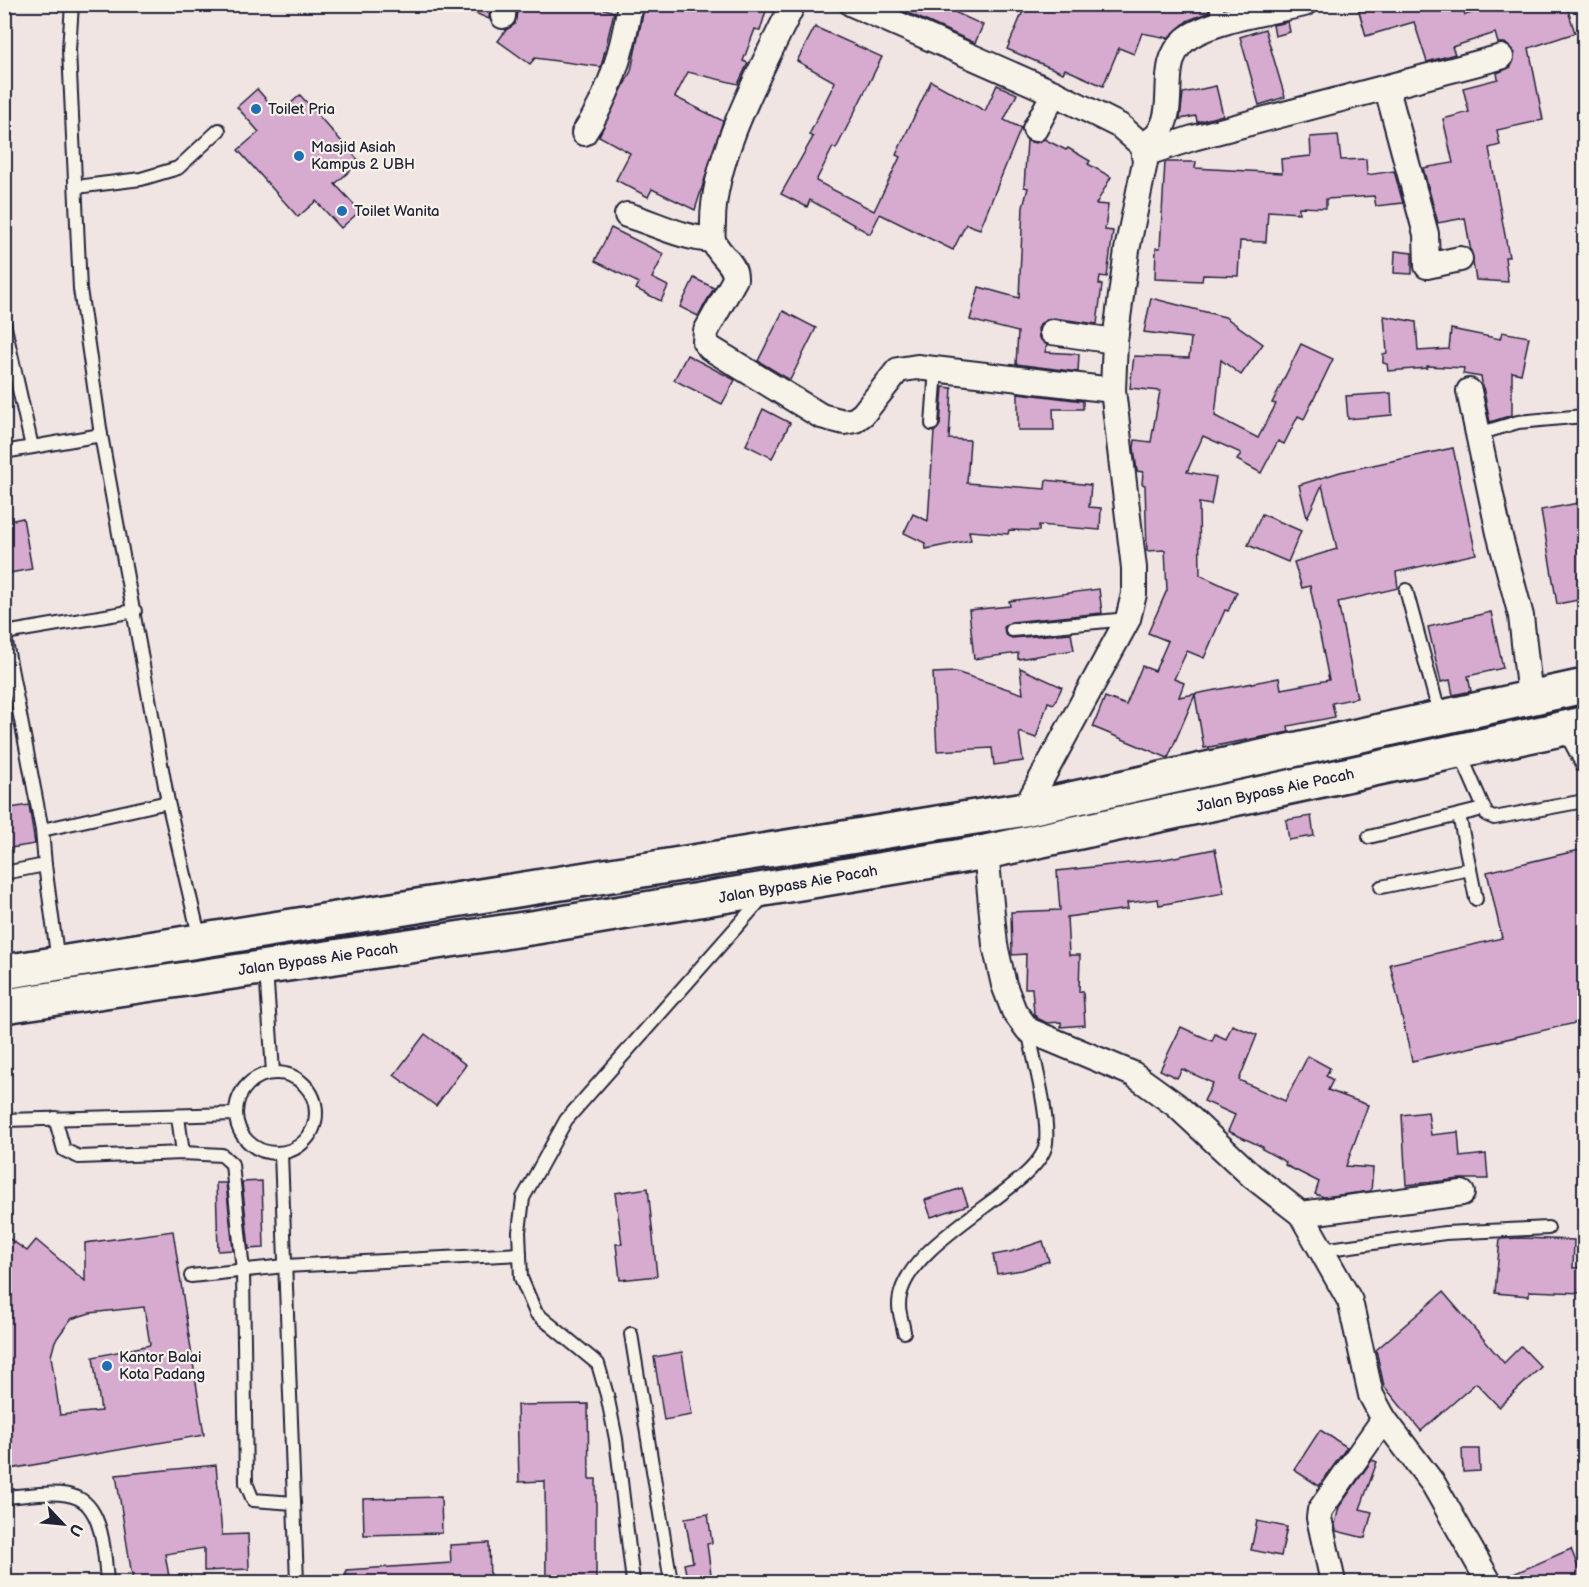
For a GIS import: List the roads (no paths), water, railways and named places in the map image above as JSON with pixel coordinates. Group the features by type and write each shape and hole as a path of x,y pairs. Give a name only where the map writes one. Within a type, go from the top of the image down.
{"highway":[{"path":"4,972 1025,809 1229,766 1584,686"},
{"name":"Jalan Bypass Aie Pacah","path":"4,1006 537,927 986,852 1574,727"},
{"path":"1229,766 1238,798"},
{"path":"783,887 788,847"}],"street":[{"path":"584,133 600,109 611,81 626,31 630,4"},
{"path":"793,4 756,81 723,163 713,217 713,240 736,272 735,279 706,331 705,342 710,348 821,416 844,422 855,420 869,408 898,370 917,367 1113,390"},
{"path":"852,4 1054,93 1120,126 1144,150"},
{"path":"1025,809 1128,620 1134,594 1134,568 1113,390 1115,341 1144,150 1158,134 1168,103 1168,68 1178,48 1186,39 1218,14 1304,4"},
{"path":"1144,150 1387,89 1501,57"},
{"path":"1387,89 1426,234 1427,266 1460,259"},
{"path":"1035,129 1054,93"},
{"path":"627,215 666,231 694,239 713,240"},
{"path":"1052,332 1115,341"},
{"path":"1469,391 1521,616 1530,698"},
{"path":"986,852 990,912 1004,985 1014,1011 1028,1030 1133,1074 1176,1105 1252,1176 1301,1214 1350,1301 1371,1395 1384,1419 1434,1485 1489,1582"},
{"path":"1301,1214 1462,1193"},
{"path":"1333,1582 1319,1518 1320,1510 1384,1419"}],"lane":[{"path":"72,4 69,50 80,289 101,435 135,611 168,802 200,941"},
{"path":"76,187 141,179 178,168 219,130"},
{"path":"4,323 32,447"},
{"path":"932,424 936,368"},
{"path":"1478,435 1518,422 1584,416"},
{"path":"4,452 101,435"},
{"path":"1406,590 1440,717"},
{"path":"59,964 42,830 5,633 135,611"},
{"path":"1012,630 1128,620"},
{"path":"1574,727 1584,768"},
{"path":"1459,750 1487,815 1494,818 1584,801"},
{"path":"42,830 168,802"},
{"path":"1369,837 1484,809"},
{"path":"1459,815 1476,899"},
{"path":"4,873 45,865"},
{"path":"1381,887 1470,869"},
{"path":"633,1582 616,1439 598,1364 536,1313 521,1278 519,1232 523,1198 566,1120 783,887"},
{"path":"266,966 273,1072"},
{"path":"904,1332 899,1304 906,1282 914,1268 957,1226 1029,1171 1039,1159 1046,1144 1042,1101 1028,1030"},
{"path":"273,1072 289,1074 302,1082 312,1094 316,1108 315,1124 308,1138 296,1148 281,1153 265,1152 250,1144 240,1130 236,1114 238,1099 246,1086 258,1076 273,1072"},
{"path":"4,1120 236,1114"},
{"path":"178,1117 183,1153"},
{"path":"55,1118 64,1150 79,1157 183,1153 222,1155 232,1164 243,1271 246,1483 253,1500 294,1503"},
{"path":"281,1153 297,1582"},
{"path":"1322,1250 1445,1233 1548,1228"},
{"path":"191,1276 285,1266 520,1254"},
{"path":"631,1334 671,1582"},
{"path":"4,1497 62,1495 79,1498 91,1511 104,1543 107,1582"}],"place":[{"name":"Toilet Pria","path":"256,109"},
{"name":"Masjid Asiah Kampus 2 UBH","path":"299,156"},
{"name":"Toilet Wanita","path":"342,211"},
{"name":"Kantor Balai Kota Padang","path":"107,1366"}]}
